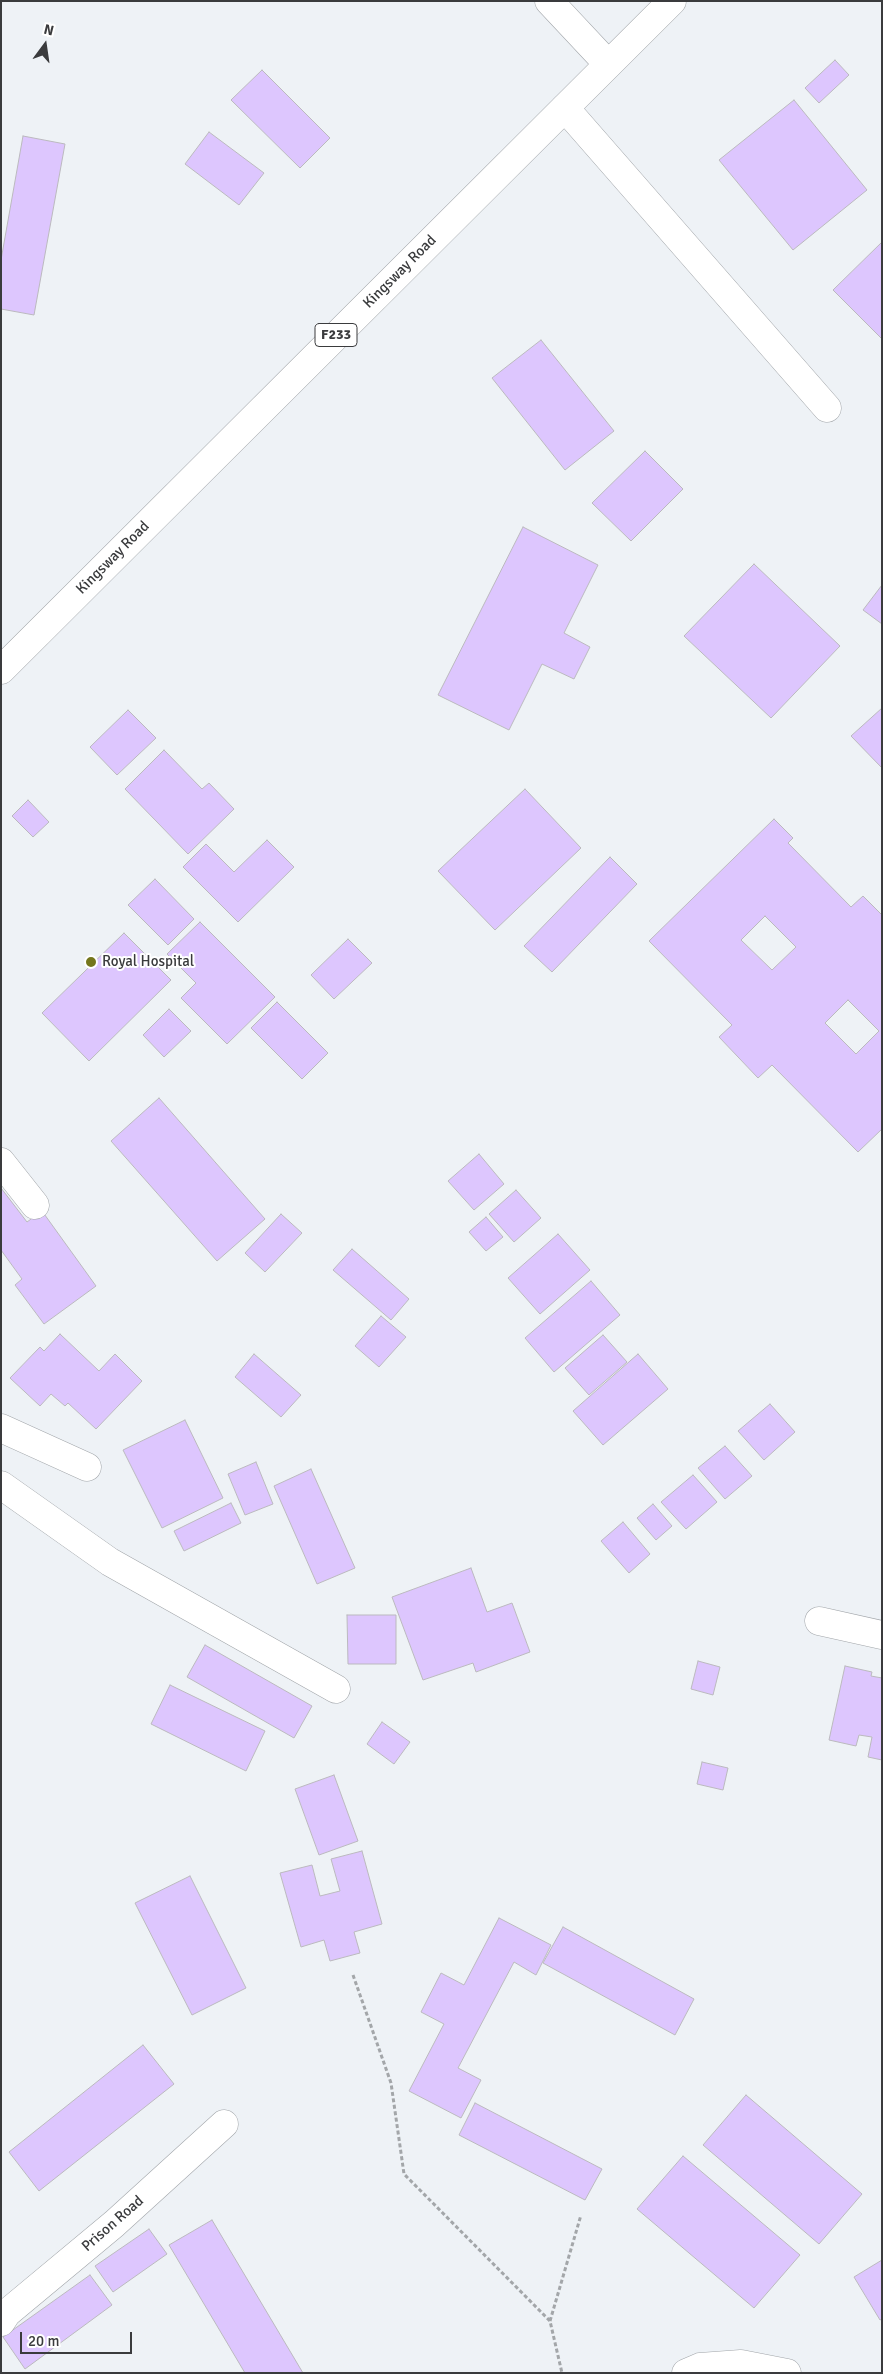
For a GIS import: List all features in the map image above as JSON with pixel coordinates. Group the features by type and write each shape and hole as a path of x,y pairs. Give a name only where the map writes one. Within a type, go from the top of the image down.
{"street":[{"path":"549,1 608,64"},
{"name":"Kingsway Road","path":"1,670 672,1"},
{"path":"565,108 827,408"},
{"path":"1,1162 35,1205"},
{"path":"1,1428 86,1468"},
{"path":"1,1485 110,1562 336,1689"},
{"path":"819,1621 882,1635"},
{"name":"Prison Road","path":"1,2322 7,2313 114,2224 224,2124"},
{"path":"686,2373 700,2367 742,2364 787,2373"}],"path":[{"path":"353,1975 391,2084 404,2174 550,2321"},
{"path":"562,2373 550,2321 581,2214"}],"building":[{"path":"835,60 849,75 819,103 805,88"},
{"path":"262,70 330,138 300,168 231,100"},
{"path":"794,100 867,190 793,250 719,160"},
{"path":"209,132 264,173 239,205 185,164"},
{"path":"23,136 65,144 34,315 1,309 1,260"},
{"path":"882,242 882,339 833,290"},
{"path":"541,340 614,431 565,470 492,378"},
{"path":"645,451 683,489 631,541 592,503"},
{"path":"523,527 598,565 564,633 590,647 574,679 542,664 509,730 438,695"},
{"path":"754,564 840,646 771,718 684,636"},
{"path":"882,585 882,624 863,610"},
{"path":"882,708 882,768 851,736"},
{"path":"128,710 156,738 117,775 90,747"},
{"path":"164,750 202,789 209,783 234,809 188,854 125,789"},
{"path":"525,789 581,848 495,930 438,871"},
{"path":"28,800 49,822 33,837 12,816"},
{"path":"774,819 793,838 788,843 851,907 863,896 882,915 882,1129 858,1152 772,1065 758,1078 719,1037 732,1025 649,941","holes":["765,916 796,947 772,970 741,940","848,1000 879,1031 856,1054 825,1023"]},
{"path":"267,840 294,867 238,922 183,867 206,844 234,872"},
{"path":"610,857 637,884 552,972 524,946"},
{"path":"155,879 194,919 168,945 128,905"},
{"path":"200,922 275,997 227,1044 181,998 196,983 167,954"},
{"path":"124,933 171,980 89,1061 42,1013"},
{"path":"348,939 372,963 334,999 311,975"},
{"path":"277,1002 328,1053 302,1079 251,1028"},
{"path":"169,1009 191,1031 164,1057 143,1035"},
{"path":"159,1098 265,1219 217,1261 111,1141"},
{"path":"479,1154 504,1184 474,1210 448,1181"},
{"path":"1,1188 27,1222 42,1211 96,1286 44,1324 15,1285 22,1279 1,1250"},
{"path":"516,1190 541,1218 514,1242 489,1214"},
{"path":"281,1214 302,1233 265,1272 245,1253"},
{"path":"486,1217 503,1237 486,1251 469,1232"},
{"path":"558,1234 590,1270 540,1314 508,1278"},
{"path":"352,1249 409,1299 391,1320 333,1270"},
{"path":"591,1281 620,1315 554,1372 525,1338"},
{"path":"381,1316 406,1337 379,1367 355,1346"},
{"path":"60,1334 99,1371 115,1354 142,1381 96,1429 68,1403 65,1406 51,1394 40,1406 10,1378 40,1347 44,1351"},
{"path":"603,1335 627,1362 589,1395 565,1368"},
{"path":"254,1354 301,1395 281,1417 235,1377"},
{"path":"638,1354 668,1389 603,1445 573,1411"},
{"path":"770,1404 795,1432 764,1460 738,1431"},
{"path":"185,1420 223,1498 162,1528 123,1450"},
{"path":"725,1446 752,1476 725,1499 698,1468"},
{"path":"256,1462 273,1504 245,1515 228,1474"},
{"path":"311,1469 355,1568 317,1584 274,1486"},
{"path":"693,1475 717,1502 686,1529 661,1502"},
{"path":"231,1503 241,1523 184,1551 174,1531"},
{"path":"653,1504 672,1526 656,1540 637,1518"},
{"path":"623,1522 650,1554 629,1573 601,1541"},
{"path":"471,1568 487,1612 512,1603 530,1652 476,1672 473,1663 423,1680 392,1597"},
{"path":"347,1615 396,1615 396,1664 348,1664"},
{"path":"205,1645 312,1706 294,1738 187,1677"},
{"path":"698,1661 720,1667 713,1695 691,1689"},
{"path":"845,1666 872,1672 871,1676 882,1678 882,1760 868,1757 872,1737 859,1735 856,1746 829,1740"},
{"path":"170,1685 265,1731 246,1771 151,1724"},
{"path":"382,1722 410,1742 394,1764 367,1744"},
{"path":"702,1762 728,1768 723,1790 697,1784"},
{"path":"334,1775 358,1841 319,1855 295,1789"},
{"path":"362,1851 382,1924 354,1932 360,1953 330,1961 324,1940 301,1947 280,1873 312,1865 320,1896 340,1891 331,1859"},
{"path":"190,1876 246,1988 192,2015 135,1903"},
{"path":"499,1918 551,1945 536,1975 514,1962 458,2068 481,2080 461,2118 409,2091 444,2024 421,2012 441,1973 464,1985"},
{"path":"563,1927 694,1999 675,2035 543,1963"},
{"path":"143,2045 174,2084 39,2191 9,2152"},
{"path":"746,2095 862,2194 819,2244 703,2145"},
{"path":"475,2103 602,2169 585,2200 459,2135"},
{"path":"683,2156 800,2255 754,2308 637,2209"},
{"path":"212,2220 303,2373 245,2373 169,2245"},
{"path":"149,2229 167,2254 113,2292 95,2266"},
{"path":"882,2260 882,2319 880,2320 854,2277"},
{"path":"90,2275 112,2305 25,2369 3,2337"}],"place":[{"name":"Royal Hospital","path":"91,962"}]}
